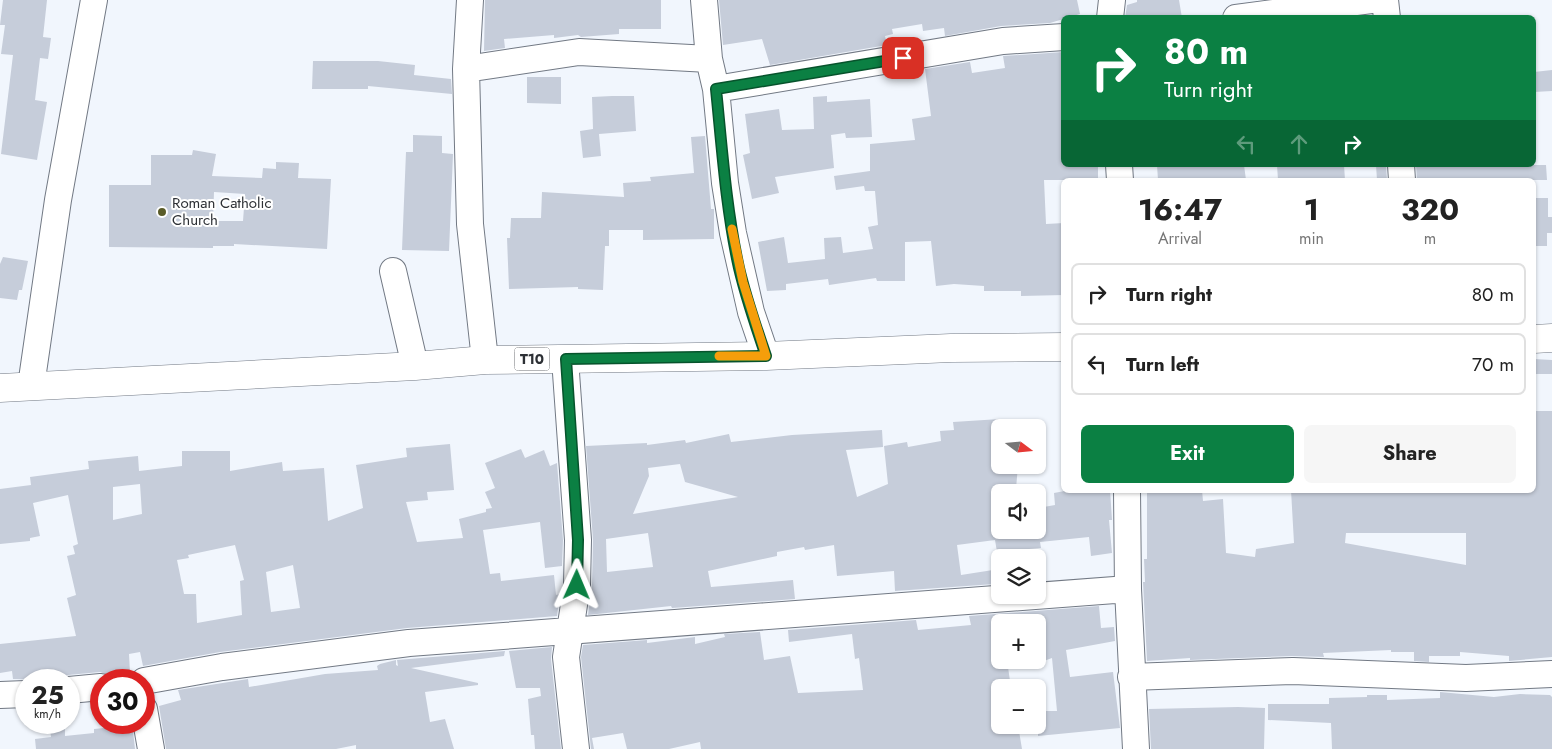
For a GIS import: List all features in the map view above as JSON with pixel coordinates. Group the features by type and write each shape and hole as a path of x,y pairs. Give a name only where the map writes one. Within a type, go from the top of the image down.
{"highway":[{"path":"1536,339 1552,338"},
{"name":"T10","path":"0,388 415,366 485,360 766,356 951,348 1061,347"}],"street":[{"path":"31,386 58,200 94,0"},
{"path":"470,0 466,69 470,224 485,360"},
{"path":"704,0 709,59 716,89 725,183 733,233 748,303 766,356"},
{"path":"1110,15 1112,0"},
{"path":"1258,15 1371,0"},
{"path":"1385,0 1387,15"},
{"path":"716,89 1003,41 1061,38"},
{"path":"466,69 579,52 709,59"},
{"path":"393,271 415,366"},
{"path":"566,359 578,540 577,585 566,658 576,749"},
{"path":"1127,493 1131,677 1136,749"},
{"path":"155,679 222,667 409,643 1128,589"},
{"path":"1131,677 1294,671 1466,678 1552,674"},
{"path":"0,695 15,694"},
{"path":"148,734 151,749"}],"building":[{"path":"3,0 47,0 43,37 51,38 48,59 40,58 35,100 47,102 37,160 1,154 13,55 1,54 5,25 0,25"},
{"path":"485,0 661,0 661,29 619,29 619,34 581,37 578,35 554,38 554,35 504,39 505,48 484,51"},
{"path":"719,0 1077,0 1080,14 1061,15 1061,20 1050,23 1001,26 945,36 944,28 923,31 922,24 892,29 893,34 885,36 887,45 770,65 762,39 723,45"},
{"path":"1137,0 1179,0 1182,15 1125,15 1127,5 1137,2"},
{"path":"1061,52 1061,167 1098,167 1098,178 1044,180 1046,224 1061,223 1061,295 1021,296 1021,291 984,291 984,286 954,284 936,286 931,241 905,242 905,281 877,281 876,278 829,285 828,279 786,284 786,290 767,291 758,242 784,237 788,263 825,259 824,238 841,237 843,253 873,249 868,227 878,225 875,191 865,191 864,186 836,190 834,176 870,171 870,144 915,140 912,119 931,116 925,69 970,62 972,73 1005,68 1003,56"},
{"path":"313,61 378,61 415,65 414,75 451,79 452,94 368,86 368,89 312,89"},
{"path":"1552,70 1552,91 1536,92 1536,72"},
{"path":"527,77 561,77 561,104 527,103"},
{"path":"634,96 636,131 599,134 601,156 583,158 580,131 593,129 592,97"},
{"path":"827,96 827,102 870,99 872,137 846,138 845,133 831,135 834,168 775,177 779,193 752,199 743,155 750,153 745,114 779,109 782,130 814,129 813,97"},
{"path":"413,135 442,136 442,153 453,154 449,251 402,250 406,152 413,152"},
{"path":"705,136 711,209 714,209 714,239 643,240 643,230 609,230 609,246 605,246 603,290 578,289 578,287 509,289 507,238 510,238 511,218 541,218 542,192 624,197 623,183 651,181 650,177 694,173 691,137"},
{"path":"193,150 216,154 212,176 262,178 263,168 276,169 276,162 299,163 298,178 331,179 327,249 234,244 234,246 213,246 213,248 109,247 109,185 151,185 151,155 192,155","holes":["214,192 245,194 243,221 213,221"]},
{"path":"1536,165 1546,165 1547,180 1536,180 1536,178 1417,178 1416,167 1536,167"},
{"path":"1157,167 1244,167 1246,178 1158,178"},
{"path":"1277,167 1344,167 1345,178 1278,178"},
{"path":"1376,167 1386,167 1387,178 1377,178"},
{"path":"1536,198 1548,198 1548,217 1552,217 1552,233 1547,233 1547,246 1536,246"},
{"path":"3,257 28,261 22,290 19,290 17,300 0,298 0,264"},
{"path":"1536,359 1552,360 1552,374 1536,374"},
{"path":"1536,411 1552,411 1552,657 1509,661 1509,656 1460,652 1460,656 1429,656 1429,662 1414,661 1414,652 1391,652 1391,650 1323,653 1324,657 1292,656 1190,660 1190,658 1147,661 1143,582 1145,582 1144,559 1147,559 1147,493 1202,493 1203,501 1223,499 1226,553 1255,557 1256,549 1294,543 1291,493 1536,493","holes":["1346,533 1466,533 1466,565 1345,543"]},
{"path":"991,420 991,474 1017,474 1016,484 991,484 991,539 1046,539 1046,507 1055,505 1054,493 1110,493 1112,520 1109,520 1112,553 1091,556 1089,537 1040,542 1041,548 1029,549 996,549 995,540 957,545 961,575 991,570 991,584 895,591 894,571 837,576 834,545 805,550 804,547 777,552 777,556 708,571 711,587 793,580 795,599 672,608 671,606 588,615 592,585 593,540 586,446 647,443 647,445 685,440 686,443 729,434 731,442 792,435 882,430 883,447 846,450 857,497 888,484 884,446 907,442 908,447 941,441 940,431 954,430 953,422","holes":["680,464 685,482 738,497 633,514 649,476 648,468","648,533 653,567 607,572 606,539"]},
{"path":"450,444 454,490 427,492 428,500 406,502 417,542 463,538 459,519 486,512 486,509 492,508 485,492 495,488 485,463 521,449 525,458 544,450 550,466 557,463 563,540 562,566 545,568 540,522 483,530 490,574 500,573 501,581 554,575 556,595 560,594 557,616 407,628 220,652 143,666 140,652 129,654 130,669 90,669 90,673 80,674 80,669 15,669 15,679 13,679 12,671 0,673 0,644 76,636 67,598 76,595 67,556 75,554 73,546 78,544 68,495 33,503 40,536 30,538 30,541 0,544 0,489 31,485 30,477 89,469 88,461 138,456 139,471 182,466 182,451 230,451 230,471 282,462 283,471 324,468 328,521 363,508 356,465 407,457 406,448","holes":["140,484 142,514 113,520 113,487","235,545 244,580 240,581 242,615 197,623 196,594 184,594 177,560 189,558 188,555","293,565 300,608 271,612 266,572"]},
{"path":"1099,606 1101,628 1114,627 1115,641 1066,650 1070,677 1113,672 1120,728 1038,736 1038,734 1046,734 1046,711 1057,711 1052,658 1046,660 1046,614 995,614"},
{"path":"991,614 991,669 1008,669 1010,679 991,679 991,734 1020,734 1022,749 701,749 700,742 669,749 627,749 623,733 592,738 594,749 591,749 581,657 583,645 647,640 647,643 695,637 695,644 725,637 724,634 760,632 764,660 790,656 798,693 863,690 859,658 855,659 852,634 789,642 788,630 916,620 918,630 971,625 969,616"},
{"path":"552,647 551,659 561,749 535,749 534,735 531,735 528,699 541,696 540,688 516,688 509,651"},
{"path":"505,651 504,656 411,668 478,683 478,685 425,692 430,722 445,719 454,749 356,749 356,745 336,749 166,749 159,706 181,700 178,690 248,679 249,687 325,674 378,670 377,666 380,664 396,660 396,665 398,666 397,660"},
{"path":"1440,692 1494,697 1520,694 1550,695 1552,697 1552,749 1332,749 1331,723 1268,720 1268,704 1329,704 1329,698 1367,697 1367,695 1387,695 1387,700 1440,698"},
{"path":"1265,708 1264,749 1151,749 1149,709"},
{"path":"90,733 133,734 135,749 36,749 35,739 51,737 51,734 65,734 65,736"}],"slow traffic":[{"path":"719,356 766,356 739,268 732,229"}],"place":[{"name":"Roman Catholic Church","path":"162,212"}],"route":[{"path":"577,585 578,540 566,359 766,356 739,268 725,183 716,89 903,58"}]}
